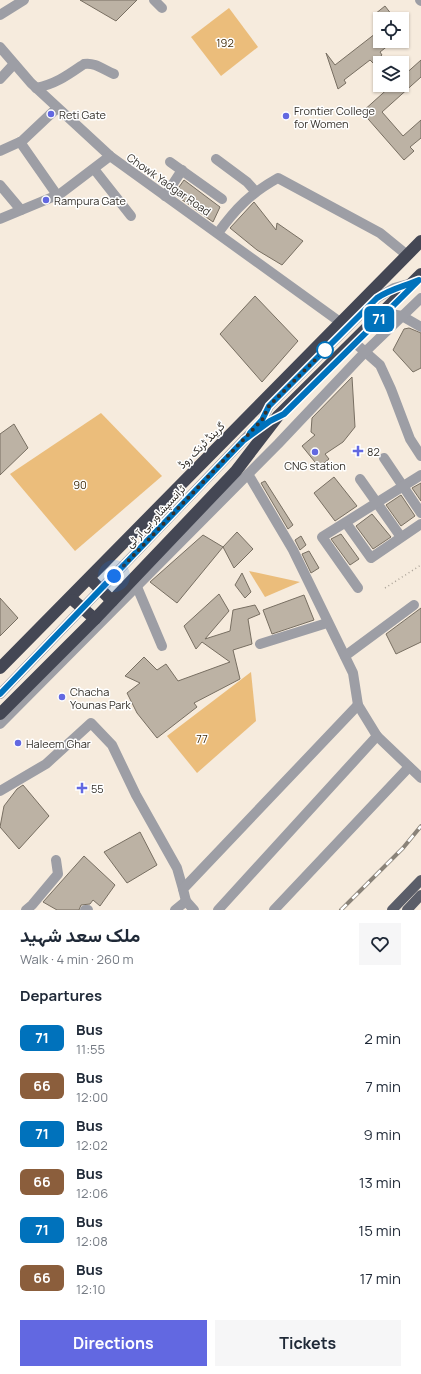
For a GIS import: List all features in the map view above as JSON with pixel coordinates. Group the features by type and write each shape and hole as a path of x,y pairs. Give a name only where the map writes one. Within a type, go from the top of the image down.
{"highway":[{"name":"گرینڈ ٹرنک روڈ","path":"0,668 72,598 340,322 421,241"},
{"path":"0,714 95,619 236,471 278,416 420,277"},
{"path":"90,579 112,601"},
{"path":"72,598 95,619"}],"main road":[{"path":"392,910 421,880"},
{"path":"407,910 421,895"}],"street":[{"path":"0,16 24,0"},
{"path":"154,0 162,8"},
{"name":"Chowk Yadgar Road","path":"1,51 36,88 110,156 340,322"},
{"path":"0,79 14,64"},
{"path":"36,88 50,85 62,80 84,64 97,66 114,74"},
{"path":"0,151 20,142 57,108"},
{"path":"20,142 57,195"},
{"path":"0,219 57,195 110,156"},
{"path":"216,160 247,182 256,191"},
{"path":"170,162 222,199"},
{"path":"94,169 131,216"},
{"path":"165,196 182,170"},
{"path":"218,233 234,210 256,191 278,178 380,233 406,255"},
{"path":"0,185 21,210"},
{"name":"ٹرانسپشاور بی آر ٹی","path":"244,440 270,421 284,414 420,277"},
{"name":"ٹرانسپشاور بی آر ٹی","path":"0,694 244,440 262,420 269,406 377,298 394,288 407,285 420,277"},
{"path":"0,724 248,474 366,351 421,298"},
{"path":"385,313 402,316 421,327"},
{"path":"355,343 366,351 380,365 391,388 410,439 421,456"},
{"path":"384,458 421,513"},
{"path":"248,474 293,550 327,623 345,656 353,673 358,705 377,736 421,778"},
{"path":"358,588 322,537 421,475"},
{"path":"360,479 402,537"},
{"path":"346,523 371,558 421,524"},
{"path":"137,587 162,646"},
{"path":"345,656 414,605"},
{"path":"260,644 327,623"},
{"path":"183,889 358,705"},
{"path":"0,791 46,764 91,723 112,745 136,795 177,868 186,901 194,910"},
{"path":"218,910 377,736"},
{"path":"274,910 409,766"},
{"path":"26,910 58,874 56,860"},
{"path":"175,910 186,901"}],"path":[{"path":"385,588 421,565"}],"green space":[{"name":"192","path":"229,8 258,47 221,76 191,37"},
{"name":"90","path":"101,413 162,476 75,551 10,474"},
{"path":"249,571 300,582 265,597"},
{"name":"77","path":"251,672 256,721 197,773 167,736"}],"building":[{"path":"80,0 137,0 116,21"},
{"path":"385,6 390,12 378,12"},
{"path":"373,35 373,48 385,48 380,52 382,55 381,56 373,56 373,63 370,60 344,80 346,83 338,89 326,53 335,65"},
{"path":"421,60 421,77 409,88 409,71"},
{"path":"384,92 404,92 382,112 403,136 421,120 421,138 410,147 414,151 404,160 362,112"},
{"path":"184,180 220,207 213,222 174,194"},
{"path":"254,202 276,230 277,223 303,241 282,265 257,250 230,228"},
{"path":"255,296 298,341 262,382 220,334"},
{"path":"409,328 421,333 421,368 413,372 393,350 404,329"},
{"path":"352,377 355,427 343,442 325,454 329,459 319,467 302,446 315,435 311,432 312,418"},
{"path":"14,424 28,448 0,475 0,434"},
{"path":"334,477 357,506 335,521 314,493"},
{"path":"265,481 293,525 288,529 261,483"},
{"path":"421,483 421,501 412,488"},
{"path":"401,495 415,516 401,526 386,505"},
{"path":"372,514 391,537 373,549 356,526"},
{"path":"237,532 253,549 234,568 223,547"},
{"path":"341,534 359,559 350,565 331,539"},
{"path":"203,535 223,547 177,603 150,582"},
{"path":"301,536 306,545 300,550 295,540"},
{"path":"309,551 319,568 311,573 302,554"},
{"path":"242,573 251,592 245,598 235,585"},
{"path":"219,594 229,611 205,639 230,631 233,610 255,605 260,614 248,619 252,644 233,650 240,679 194,703 197,707 157,738 137,713 127,693 140,683 125,676 144,657 157,670 166,664 178,681 230,662 202,642 196,649 184,626"},
{"path":"304,595 314,620 272,634 263,610"},
{"path":"0,598 18,618 0,636"},
{"path":"421,608 421,642 396,654 386,634"},
{"path":"23,785 49,816 19,849 0,827 4,806 17,789"},
{"path":"140,832 157,865 127,883 104,852"},
{"path":"84,856 115,885 100,906 93,900 90,904 81,905 79,910 57,910 43,902"}],"railway":[{"path":"341,910 403,848 421,826"}],"bus line":[{"name":"71","path":"0,694 244,440 273,419 284,414 419,280 394,288 377,298 269,406 265,416 250,433"}],"place":[{"name":"Reti Gate","path":"51,114"},
{"name":"Frontier College for Women","path":"286,116"},
{"name":"Rampura Gate","path":"46,200"},
{"name":"82","path":"358,451"},
{"name":"CNG station","path":"315,452"},
{"name":"Chacha Younas Park","path":"62,697"},
{"name":"Haleem Ghar","path":"18,743"},
{"name":"55","path":"82,788"}],"route":[{"path":"114,576 262,420 269,406 327,348 325,350"}]}
